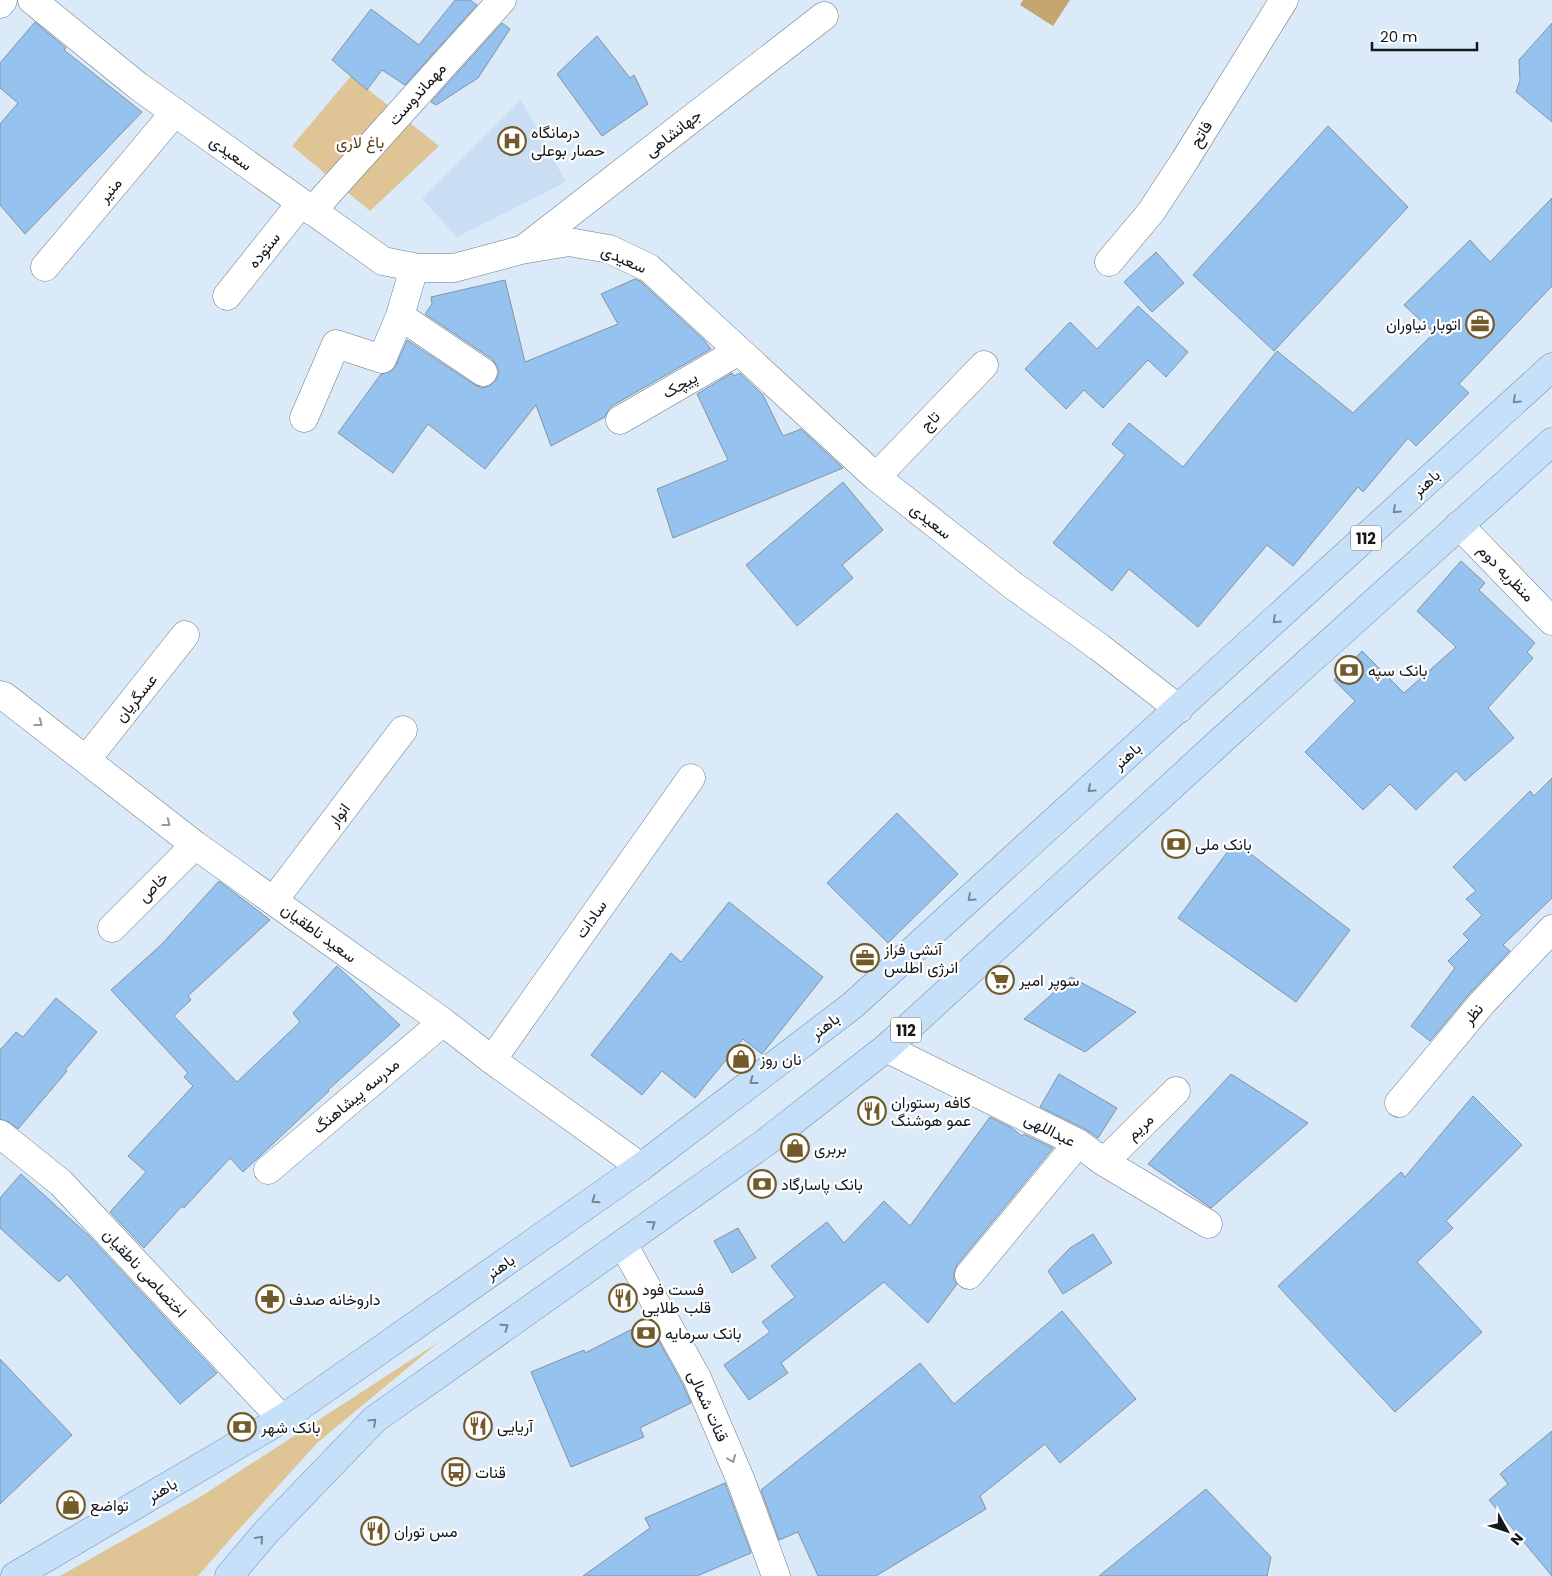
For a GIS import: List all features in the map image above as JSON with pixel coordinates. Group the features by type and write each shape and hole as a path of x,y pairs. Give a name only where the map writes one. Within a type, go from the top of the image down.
{"main road":[{"name":"باهنر","path":"15,1576 282,1419 641,1167 853,1005 1552,367"},
{"name":"112","path":"229,1576 267,1531 375,1419 766,1142 886,1048 1552,442"}],"street":[{"path":"0,4 3,0"},
{"name":"سعیدی","path":"32,0 138,86 382,261 414,268 454,268 521,250 569,242 609,249 649,268 876,477 1015,587 1179,709"},
{"name":"مهماندوست","path":"307,207 502,0"},
{"name":"فاتح","path":"1109,262 1156,205 1186,160 1284,0"},
{"name":"جهانشاهی","path":"521,250 824,16"},
{"name":"منیر","path":"45,267 174,112"},
{"name":"ستوده","path":"227,296 307,207"},
{"path":"304,418 336,344 382,359 400,316 414,268"},
{"path":"400,316 483,372"},
{"name":"پیچک","path":"620,420 739,351"},
{"name":"تاج","path":"876,477 984,365"},
{"name":"منظریه دوم","path":"1460,526 1552,621"},
{"name":"عسگریان","path":"86,760 185,635"},
{"name":"سعید ناطقیان","path":"0,695 4,696 194,845 274,900 641,1167"},
{"name":"انوار","path":"274,900 403,730"},
{"name":"سادات","path":"492,1060 691,778"},
{"name":"خاص","path":"112,928 194,845"},
{"name":"نظر","path":"1399,1103 1482,1003 1552,929"},
{"name":"مدرسه پیشاهنگ","path":"268,1170 443,1022"},
{"name":"عبداللهی","path":"886,1048 1078,1143 1104,1162 1208,1224"},
{"name":"مریم","path":"1104,1162 1176,1091"},
{"name":"اختصاصی ناطقیان","path":"0,1134 61,1183 282,1419"},
{"path":"969,1275 1078,1143"},
{"name":"قنات شمالى","path":"623,1244 697,1378 741,1481 776,1576"}],"shaded area":[{"path":"1023,0 1070,0 1053,26 1020,5"},
{"name":"درمانگاه حصار بوعلی","path":"521,100 566,182 457,237 422,199"}],"green space":[{"name":"باغ لاری","path":"351,76 439,146 370,211 292,146"},
{"path":"440,1341 317,1443 198,1576 60,1576 200,1497"}],"building":[{"path":"455,0 470,0 477,5 405,85 382,70 367,90 332,60 371,9 419,45"},
{"path":"35,22 66,48 64,50 142,112 25,234 0,205 0,124 18,103 0,88 0,63"},
{"path":"502,23 510,29 478,78 436,105 431,102"},
{"path":"1552,23 1552,122 1516,92 1520,80 1519,60"},
{"path":"597,36 630,78 634,75 648,104 602,136 557,74"},
{"path":"1328,126 1408,207 1274,351 1193,275"},
{"path":"1552,198 1552,286 1459,384 1469,393 1416,446 1408,438 1363,492 1358,487 1293,566 1267,545 1198,627 1129,569 1112,591 1053,543 1125,455 1112,444 1129,423 1183,467 1277,351 1353,413 1434,333 1404,305 1470,240 1490,262"},
{"path":"1156,252 1184,283 1152,312 1124,282"},
{"path":"635,279 640,281 704,340 711,349 612,406 605,417 551,446 536,405 485,469 428,424 393,473 338,433 381,374 391,371 396,365 407,340 475,385 482,388 489,386 496,380 499,373 492,359 425,314 432,304 431,297 505,280 525,362 618,324 601,294"},
{"path":"1138,306 1188,352 1166,377 1148,360 1103,408 1084,390 1066,409 1025,369 1070,322 1097,349"},
{"path":"732,373 734,376 740,373 763,395 783,436 801,429 843,468 673,538 657,489 728,460 697,394"},
{"path":"843,482 883,530 842,565 853,578 797,626 746,565"},
{"path":"1461,561 1485,583 1479,590 1535,643 1527,652 1533,658 1488,708 1514,738 1465,781 1456,771 1416,810 1390,784 1363,810 1305,752 1355,701 1334,680 1362,651 1404,693 1456,647 1417,611"},
{"path":"1552,778 1552,898 1503,945 1510,951 1470,993 1430,1041 1411,1026 1455,968 1448,961 1469,940 1463,934 1482,915 1466,899 1476,891 1453,867 1530,791 1534,796"},
{"path":"897,813 958,874 888,943 827,883"},
{"path":"1235,842 1350,930 1296,1002 1178,918"},
{"path":"219,881 270,920 188,996 191,1000 174,1016 237,1082 300,1022 293,1013 337,966 400,1025 328,1090 243,1172 230,1158 184,1208 182,1206 144,1248 110,1212 146,1172 128,1156 193,1086 184,1077 188,1073 111,990 161,945"},
{"path":"729,902 823,977 762,1054 743,1039 695,1098 662,1071 642,1095 591,1055 671,953 681,962"},
{"path":"1071,977 1136,1012 1085,1052 1024,1019"},
{"path":"56,998 97,1032 18,1129 9,1122 0,1119 0,1050 16,1032 23,1037"},
{"path":"1059,1074 1117,1108 1098,1138 1085,1129 1040,1107"},
{"path":"1231,1074 1308,1123 1211,1208 1148,1164"},
{"path":"1473,1096 1522,1145 1446,1221 1453,1228 1417,1262 1482,1332 1395,1412 1278,1286 1401,1172 1405,1177"},
{"path":"990,1117 1012,1128 1022,1136 1024,1134 1053,1148 957,1265 954,1280 957,1284 928,1323 884,1282 781,1363 788,1373 749,1400 724,1365 770,1332 762,1322 795,1297 771,1266 827,1222 844,1243 884,1201 910,1226"},
{"path":"21,1174 88,1235 217,1373 180,1404 67,1274 59,1282 0,1228 0,1198"},
{"path":"738,1228 756,1258 732,1273 714,1241"},
{"path":"1093,1234 1112,1263 1063,1294 1048,1271 1070,1248"},
{"path":"1062,1311 1136,1399 1060,1463 1045,1444 980,1496 986,1509 876,1576 818,1576 798,1532 779,1540 761,1490 920,1363 954,1404"},
{"path":"648,1321 691,1403 640,1428 644,1437 571,1467 531,1372 584,1350 585,1353"},
{"path":"0,1359 72,1435 0,1504"},
{"path":"1552,1431 1552,1576 1489,1500 1508,1484 1500,1474"},
{"path":"725,1483 751,1553 697,1576 583,1576 650,1528 645,1518"},
{"path":"1206,1489 1271,1557 1267,1576 1099,1576"}],"place":[{"name":"درمانگاه حصار بوعلی","path":"512,141"},
{"name":"اتوبار نیاوران","path":"1480,324"},
{"name":"بانک سپه","path":"1349,670"},
{"name":"بانک ملی","path":"1176,844"},
{"name":"آنشی فراز انرژی اطلس","path":"865,958"},
{"name":"سوپر امیر","path":"1000,980"},
{"name":"نان روز","path":"741,1059"},
{"name":"کافه رستوران عمو هوشنگ","path":"872,1111"},
{"name":"بربری","path":"795,1148"},
{"name":"بانک پاسارگاد","path":"762,1184"},
{"name":"فست فود قلب طلایی","path":"623,1298"},
{"name":"داروخانه صدف","path":"270,1299"},
{"name":"بانک سرمایه","path":"646,1333"},
{"name":"آریایی","path":"478,1426"},
{"name":"بانک شهر","path":"242,1427"},
{"name":"قنات","path":"456,1472"},
{"name":"تواضع","path":"71,1505"},
{"name":"مس توران","path":"375,1531"}]}
